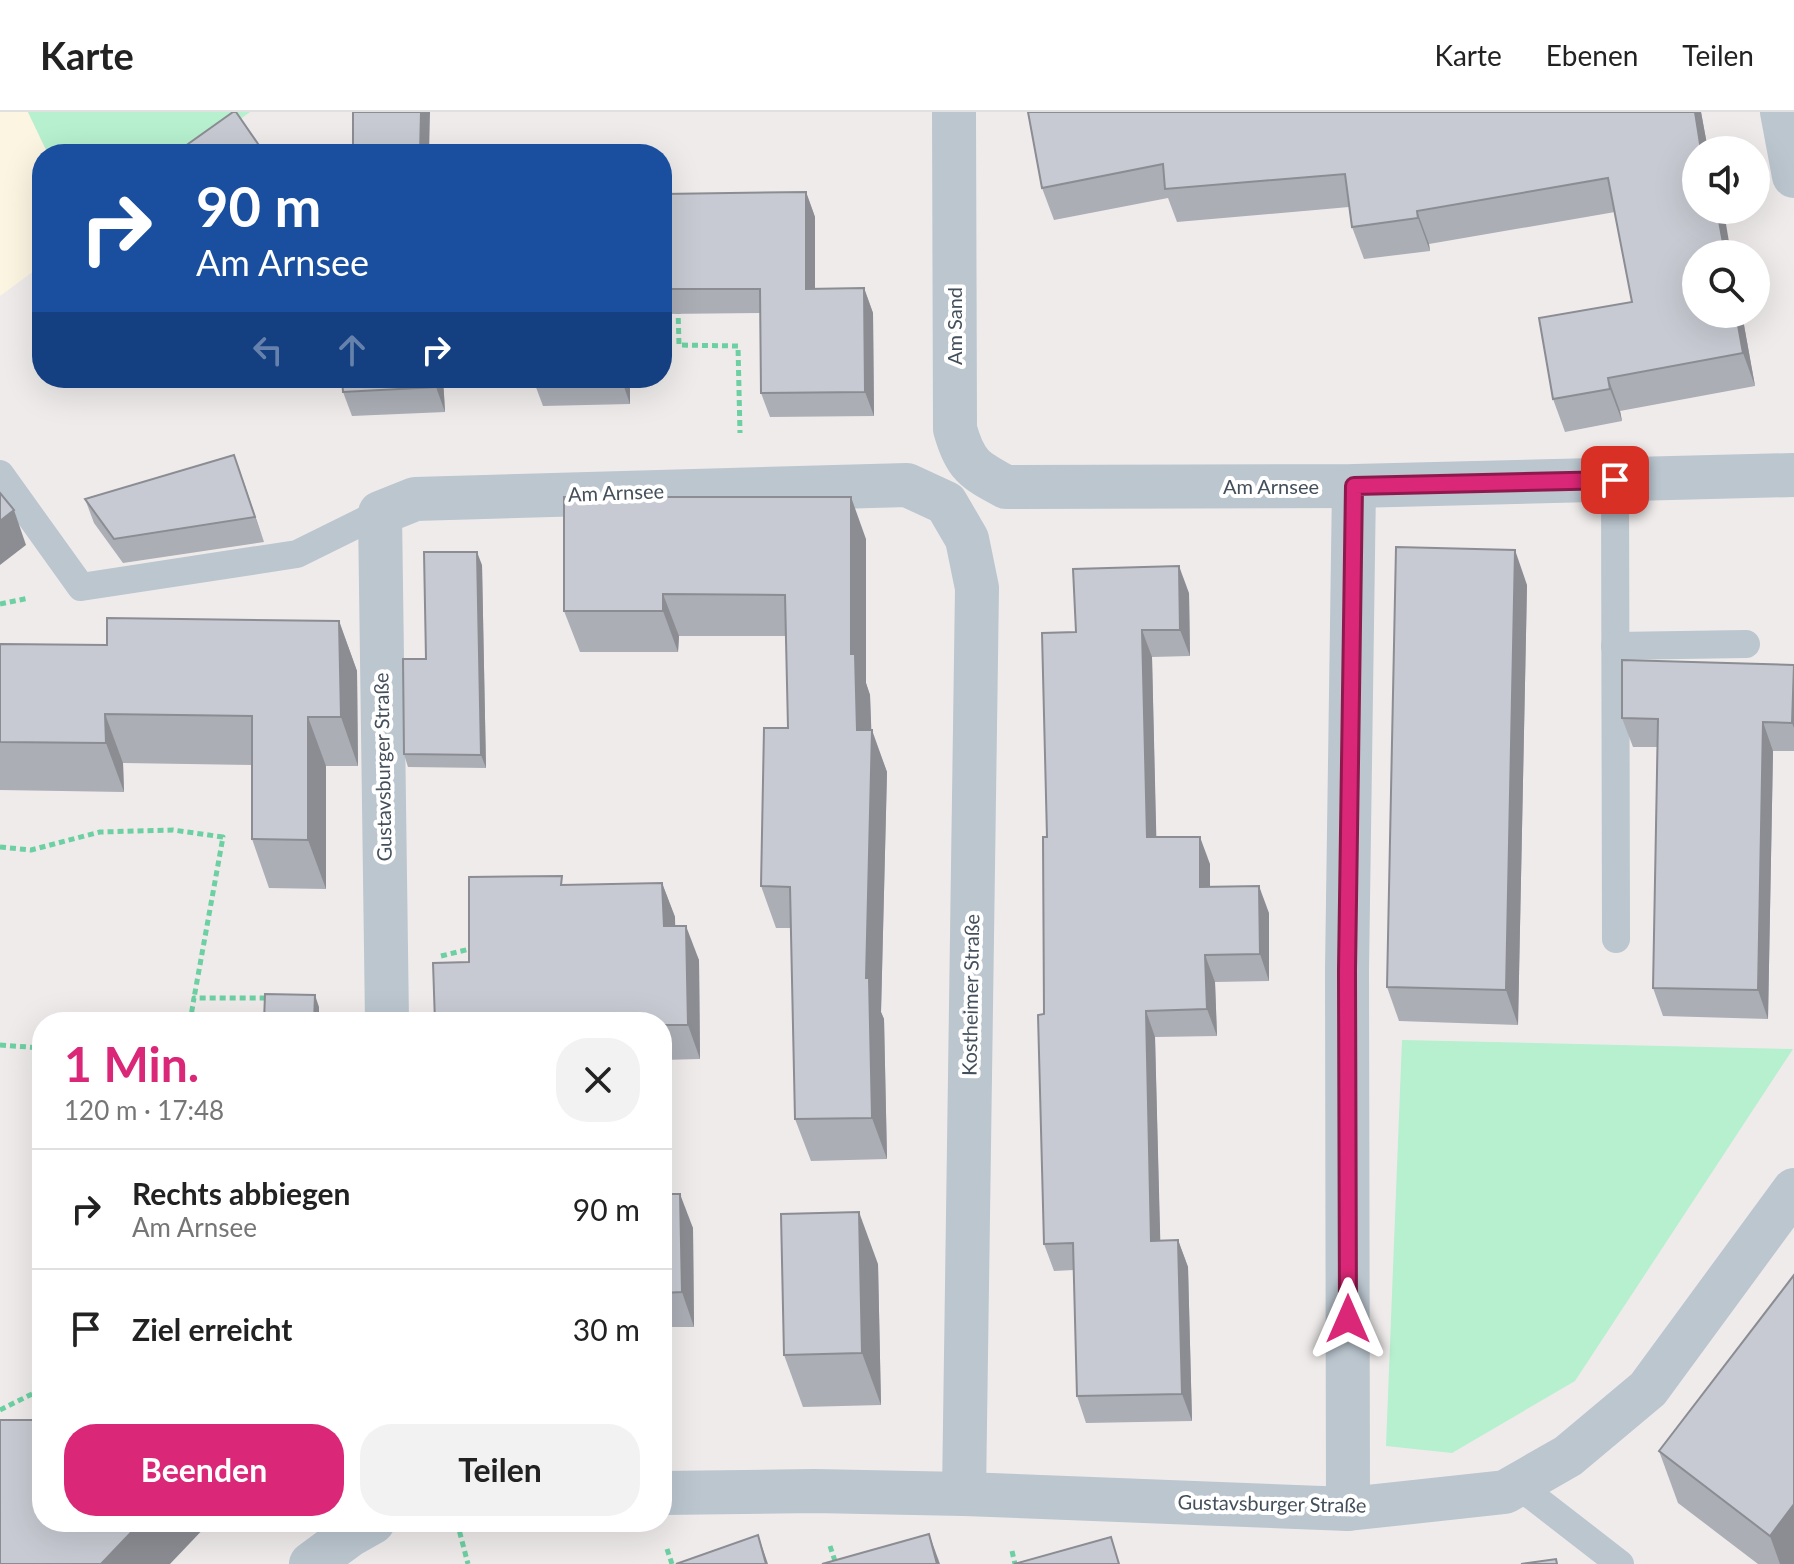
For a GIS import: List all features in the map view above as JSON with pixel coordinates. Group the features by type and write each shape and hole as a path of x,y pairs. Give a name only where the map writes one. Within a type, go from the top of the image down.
{"street":[{"name":"Am Sand","path":"954,112 955,429 962,454 980,473 1006,487 1035,487"},
{"path":"1782,112 1794,176"},
{"name":"Am Arnsee","path":"1035,487 1354,486 1794,475"},
{"name":"Am Arnsee","path":"380,513 415,499 907,485 946,503"},
{"path":"1348,1509 1347,970 1354,486"},
{"name":"Kostheimer Straße","path":"946,503 967,539 977,588 964,1494"},
{"name":"Gustavsburger Straße","path":"380,513 387,1012"},
{"name":"Gustavsburger Straße","path":"672,1493 814,1491 964,1494 1348,1509 1505,1492 1568,1456 1648,1389 1794,1190"},
{"path":"311,1564 355,1532"}],"lane":[{"path":"0,474 81,587 297,554 380,513"},
{"path":"1615,480 1616,939"},
{"path":"1615,646 1746,644"},
{"path":"1518,1485 1620,1564"}],"path":[{"path":"678,301 679,345 738,346 742,490"},
{"path":"0,847 31,850 100,832 173,830 223,837 192,1012"},
{"path":"386,970 478,947"},
{"path":"194,998 283,998"},
{"path":"0,1045 32,1047"},
{"path":"0,1410 32,1394"},
{"path":"460,1532 468,1564"}],"shaded area":[{"path":"0,112 28,112 43,144 32,144 32,272 0,296"}],"green space":[{"path":"28,112 250,112 207,144 43,144"},
{"path":"1402,1040 1793,1049 1575,1381 1452,1453 1386,1446"}],"building":[{"path":"236,112 258,144 188,144"},
{"path":"353,112 421,112 420,144 353,144"},
{"path":"1028,112 1695,112 1699,136 1682,136 1682,224 1720,224 1722,240 1682,240 1682,328 1739,328 1743,353 1608,378 1610,389 1553,399 1539,318 1632,302 1608,178 1417,211 1418,218 1352,227 1345,174 1165,189 1163,164 1042,188"},
{"path":"806,192 806,289 864,288 865,392 761,393 760,289 672,289 672,194"},
{"path":"343,388 417,388 343,392"},
{"path":"234,455 255,517 114,539 85,499"},
{"path":"0,493 14,510 0,521"},
{"path":"564,497 851,497 851,654 855,654 857,730 872,730 866,978 869,978 872,1118 795,1119 790,887 761,886 764,728 788,728 785,595 663,594 663,611 564,611"},
{"path":"1396,547 1515,550 1506,990 1387,987"},
{"path":"424,552 477,552 481,755 404,754 403,659 426,659"},
{"path":"1179,566 1180,630 1142,630 1147,837 1200,837 1200,887 1259,886 1260,954 1205,955 1207,1009 1146,1011 1151,1241 1178,1240 1182,1394 1077,1396 1073,1243 1044,1244 1038,1015 1044,1014 1043,837 1047,837 1042,633 1076,632 1073,569"},
{"path":"107,618 339,621 341,717 308,717 308,840 252,839 252,716 105,714 106,743 0,742 0,644 107,645"},
{"path":"1622,660 1794,665 1792,723 1763,722 1758,990 1653,988 1658,719 1622,718"},
{"path":"562,876 561,885 662,883 664,926 686,926 688,1025 672,1025 672,1012 435,1012 433,963 469,962 469,877"},
{"path":"265,994 315,995 314,1012 264,1012"},
{"path":"672,1194 680,1194 682,1292 672,1292"},
{"path":"859,1212 862,1353 784,1355 781,1214"},
{"path":"1794,1275 1794,1504 1770,1536 1659,1451"},
{"path":"0,1420 32,1420 32,1532 131,1532 101,1564 0,1564"},
{"path":"929,1534 937,1564 822,1564"},
{"path":"758,1535 766,1564 676,1564"},
{"path":"1111,1537 1119,1564 1014,1564"},
{"path":"1556,1559 1557,1564 1521,1564"}],"route":[{"path":"1348,1319 1347,970 1354,486 1615,480"}]}
